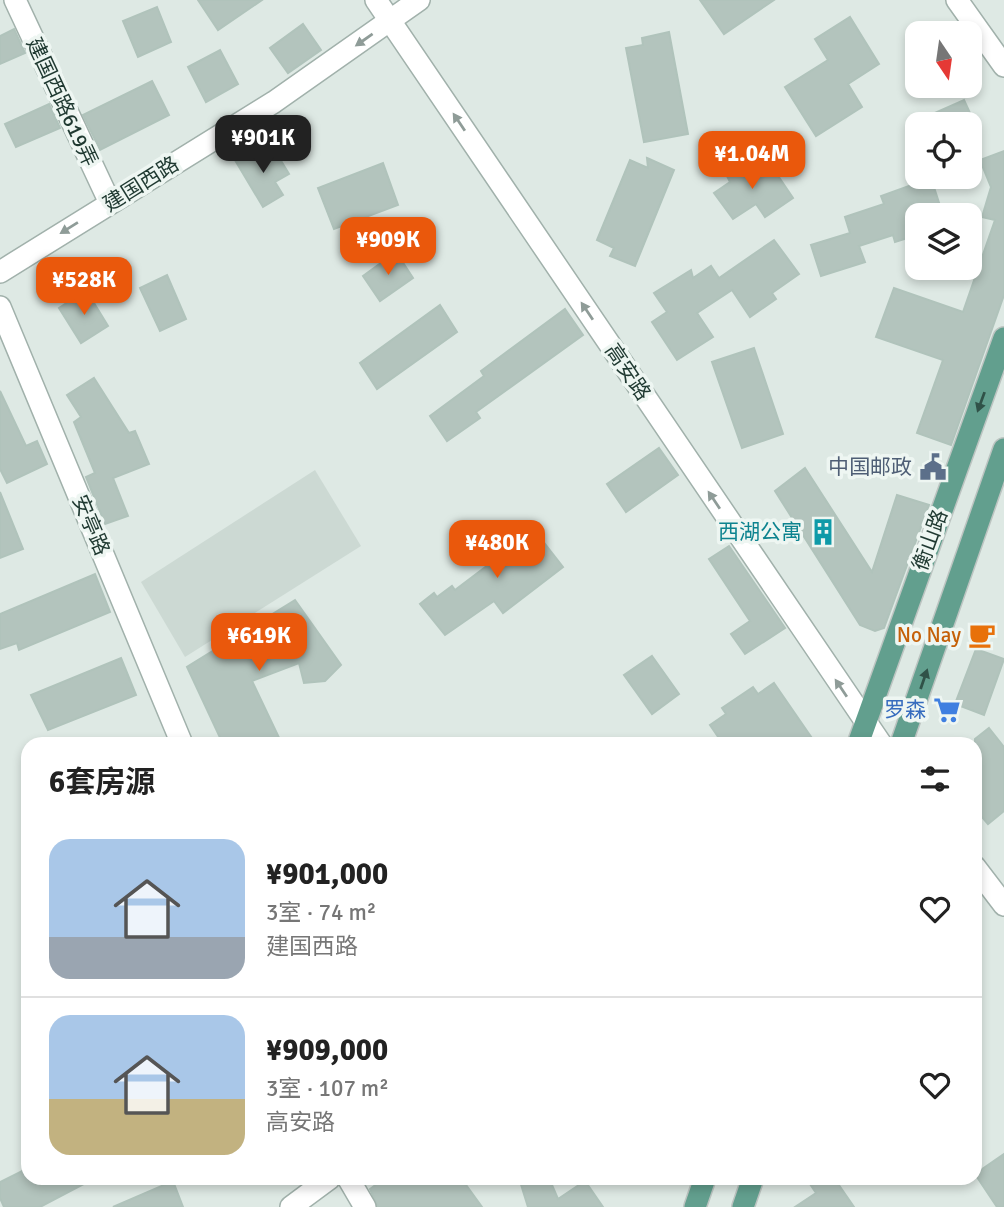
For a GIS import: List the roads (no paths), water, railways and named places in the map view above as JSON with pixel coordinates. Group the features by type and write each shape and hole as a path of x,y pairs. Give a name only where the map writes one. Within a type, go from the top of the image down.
{"main road":[{"name":"衡山路","path":"860,737 1004,338"},
{"name":"衡山路","path":"903,737 1004,449"},
{"path":"695,1207 703,1185"},
{"path":"743,1207 751,1185"}],"street":[{"name":"建国西路619弄","path":"15,0 110,203"},
{"name":"高安路","path":"376,0 876,737"},
{"name":"建国西路","path":"0,272 274,102 419,0"},
{"path":"957,0 1004,66"},
{"name":"安亭路","path":"0,307 178,737"},
{"path":"982,876 1004,905"},
{"path":"291,1207 321,1185"},
{"path":"352,1185 365,1207"}],"place":[{"name":"中国邮政","path":"933,467"},
{"name":"西湖公寓","path":"823,532"},
{"name":"No Nay","path":"982,635"},
{"name":"罗森","path":"947,710"}]}
